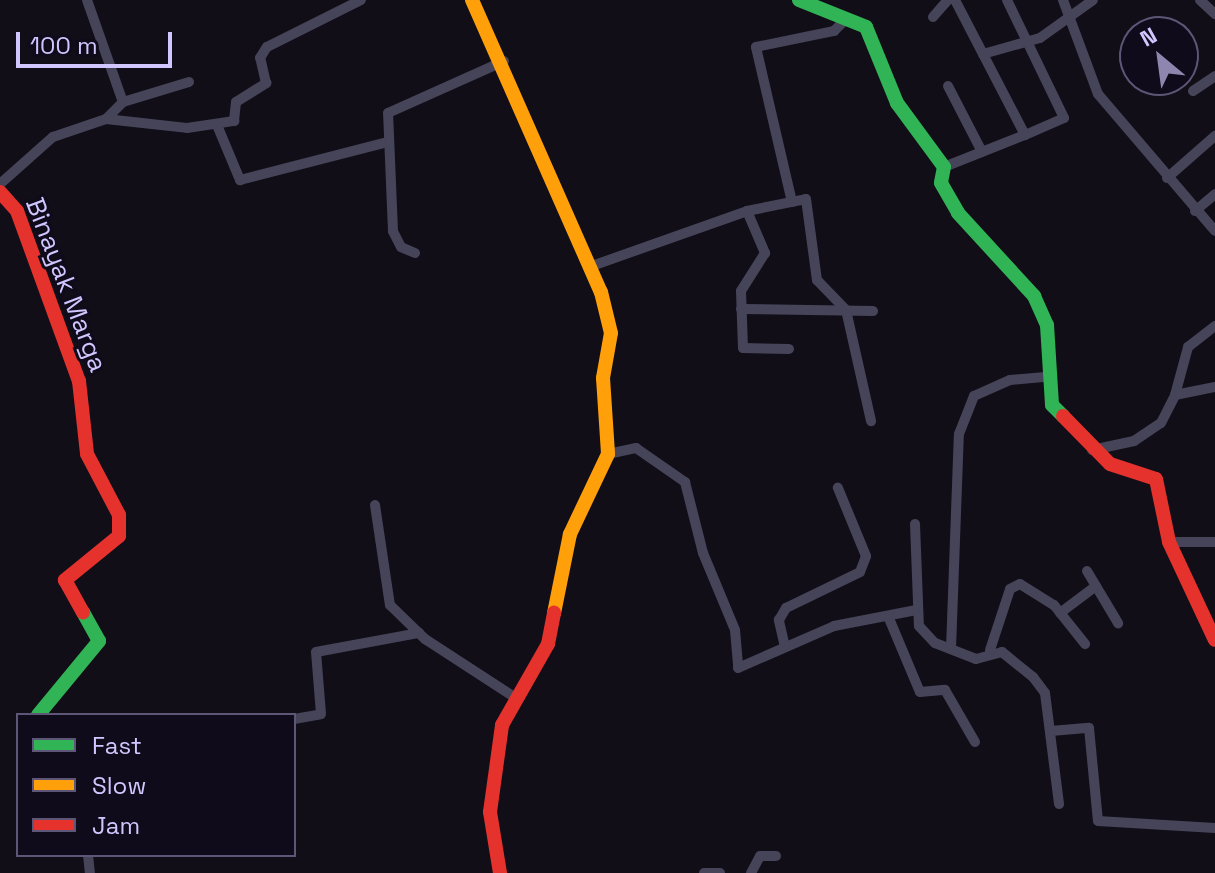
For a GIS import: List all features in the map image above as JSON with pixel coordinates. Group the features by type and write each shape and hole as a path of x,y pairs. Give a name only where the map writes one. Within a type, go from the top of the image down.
{"street":[{"path":"87,0 123,102"},
{"path":"0,184 53,137 106,119 217,125 234,121 236,102 266,83 260,58 267,47 361,0"},
{"path":"472,0 504,61 589,267 611,333 603,378 608,454 570,534 548,644 502,725 490,812 500,873"},
{"path":"799,0 866,27 897,103 944,167 941,183 958,213 1034,296 1047,325 1046,377 1052,405 1090,450 1156,479 1169,542 1215,640"},
{"path":"933,17 948,0"},
{"path":"955,0 1025,135"},
{"path":"944,167 1064,118 1007,0"},
{"path":"1063,0 1098,94 1215,231"},
{"path":"983,54 1072,20 1093,0"},
{"path":"1200,0 1215,14"},
{"path":"792,202 756,47 834,31 846,19"},
{"path":"415,253 401,247 393,231 388,113 504,61"},
{"path":"106,119 123,102 189,82"},
{"path":"948,86 982,152"},
{"path":"217,125 240,180 388,142"},
{"path":"1167,178 1215,136"},
{"name":"Binayak Marga","path":"0,192 17,211 79,381 87,454 119,515 119,536 65,580 99,641 40,713"},
{"path":"1195,211 1215,194"},
{"path":"589,267 747,211 806,199 817,280 846,310 871,421"},
{"path":"747,211 765,253 741,291 743,348 789,349"},
{"path":"741,309 873,311"},
{"path":"1090,450 1134,441 1161,423 1175,395 1188,347 1215,326"},
{"path":"951,649 959,434 974,396 1010,380 1046,377"},
{"path":"1175,395 1215,387"},
{"path":"608,454 636,448 685,482 703,553 735,630 738,668 834,626 916,610"},
{"path":"785,647 779,620 786,608 860,572 866,556 838,488"},
{"path":"375,505 390,605 419,633 516,698"},
{"path":"915,524 916,610 928,638 976,659 990,650 1013,585 1029,587 1060,613 1085,644"},
{"path":"1169,542 1215,542"},
{"path":"1087,571 1118,623"},
{"path":"1060,613 1096,586"},
{"path":"888,616 920,692 945,690 975,742"},
{"path":"296,719 321,714 316,652 419,633"},
{"path":"990,650 1033,677 1045,693 1059,804"},
{"path":"1051,731 1089,728 1098,821 1215,828"},
{"path":"751,873 760,856 776,856"},
{"path":"704,873 720,873"}],"traffic: fast":[{"path":"799,0 866,27 897,103 944,167 941,183 958,213 1034,296 1047,325 1052,405 1063,416"},
{"path":"40,713 99,641 83,612"}],"traffic: slow":[{"path":"472,0 601,292 611,333 603,378 608,454 570,534 554,613"}],"traffic: jam":[{"path":"0,192 17,211 79,381 87,454 119,515 119,536 65,580 83,612"},
{"path":"1063,416 1110,464 1156,479 1169,542 1215,640"},
{"path":"500,873 490,812 502,725 548,644 554,613"}]}
